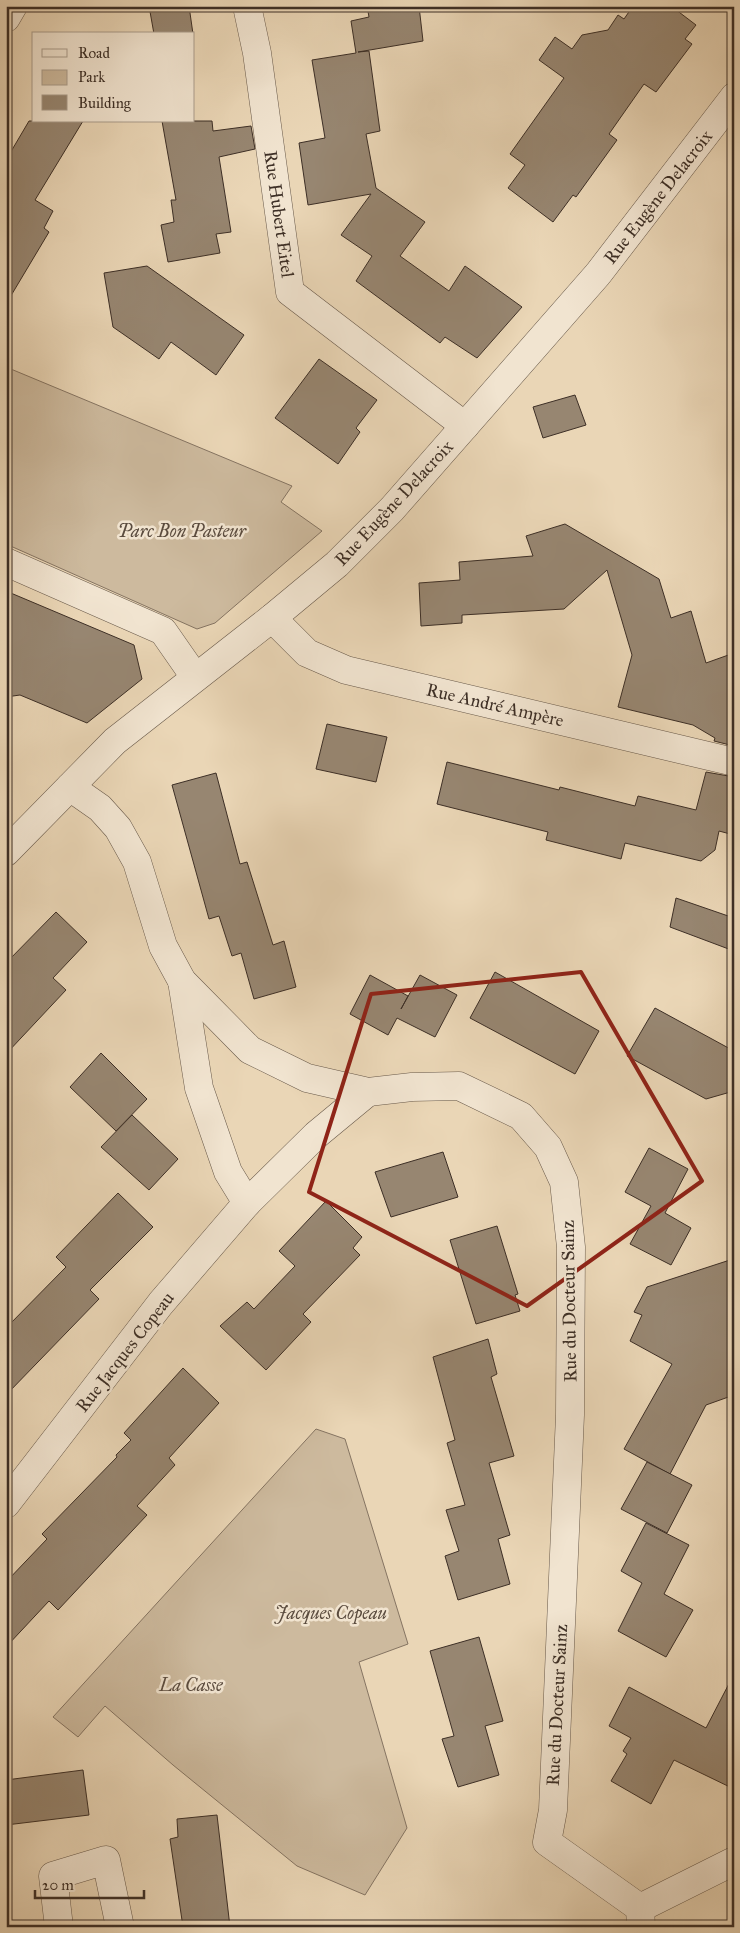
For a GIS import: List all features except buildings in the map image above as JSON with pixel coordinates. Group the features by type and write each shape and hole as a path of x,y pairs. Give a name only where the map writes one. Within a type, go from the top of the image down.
{"street":[{"path":"6,18 13,6"},
{"name":"Rue Hubert Eitel","path":"247,6 257,53 290,292 465,426"},
{"name":"Rue Eugène Delacroix","path":"6,852 115,741 272,618 344,557 392,509 598,274 733,103"},
{"path":"6,562 163,631 195,677"},
{"name":"Rue André Ampère","path":"272,618 307,653 346,670 734,762"},
{"name":"Rue du Docteur Sainz","path":"70,787 100,808 118,828 137,862 163,946 182,981 250,1050 307,1078 368,1092 412,1087 459,1086 521,1116 548,1146 564,1182 571,1247 570,1415 553,1810 548,1842 640,1917"},
{"path":"182,981 199,1088 228,1172 247,1203"},
{"name":"Rue Jacques Copeau","path":"6,1504 161,1303 247,1203 316,1135 368,1092"},
{"path":"59,1927 53,1876 106,1860 120,1927"},
{"path":"640,1917 734,1861"}],"highlighted area":[{"path":"581,972 702,1181 527,1306 309,1192 371,994"}],"green space":[{"name":"Parc Bon Pasteur","path":"6,367 292,486 281,502 322,531 215,623 197,629 6,544"},
{"path":"316,1429 345,1439 408,1644 359,1662 407,1828 365,1895 297,1866 173,1765 105,1706 78,1737 53,1717"}],"park label":[{"name":"Jacques Copeau","path":"331,1613"},
{"name":"La Casse","path":"191,1685"}]}
